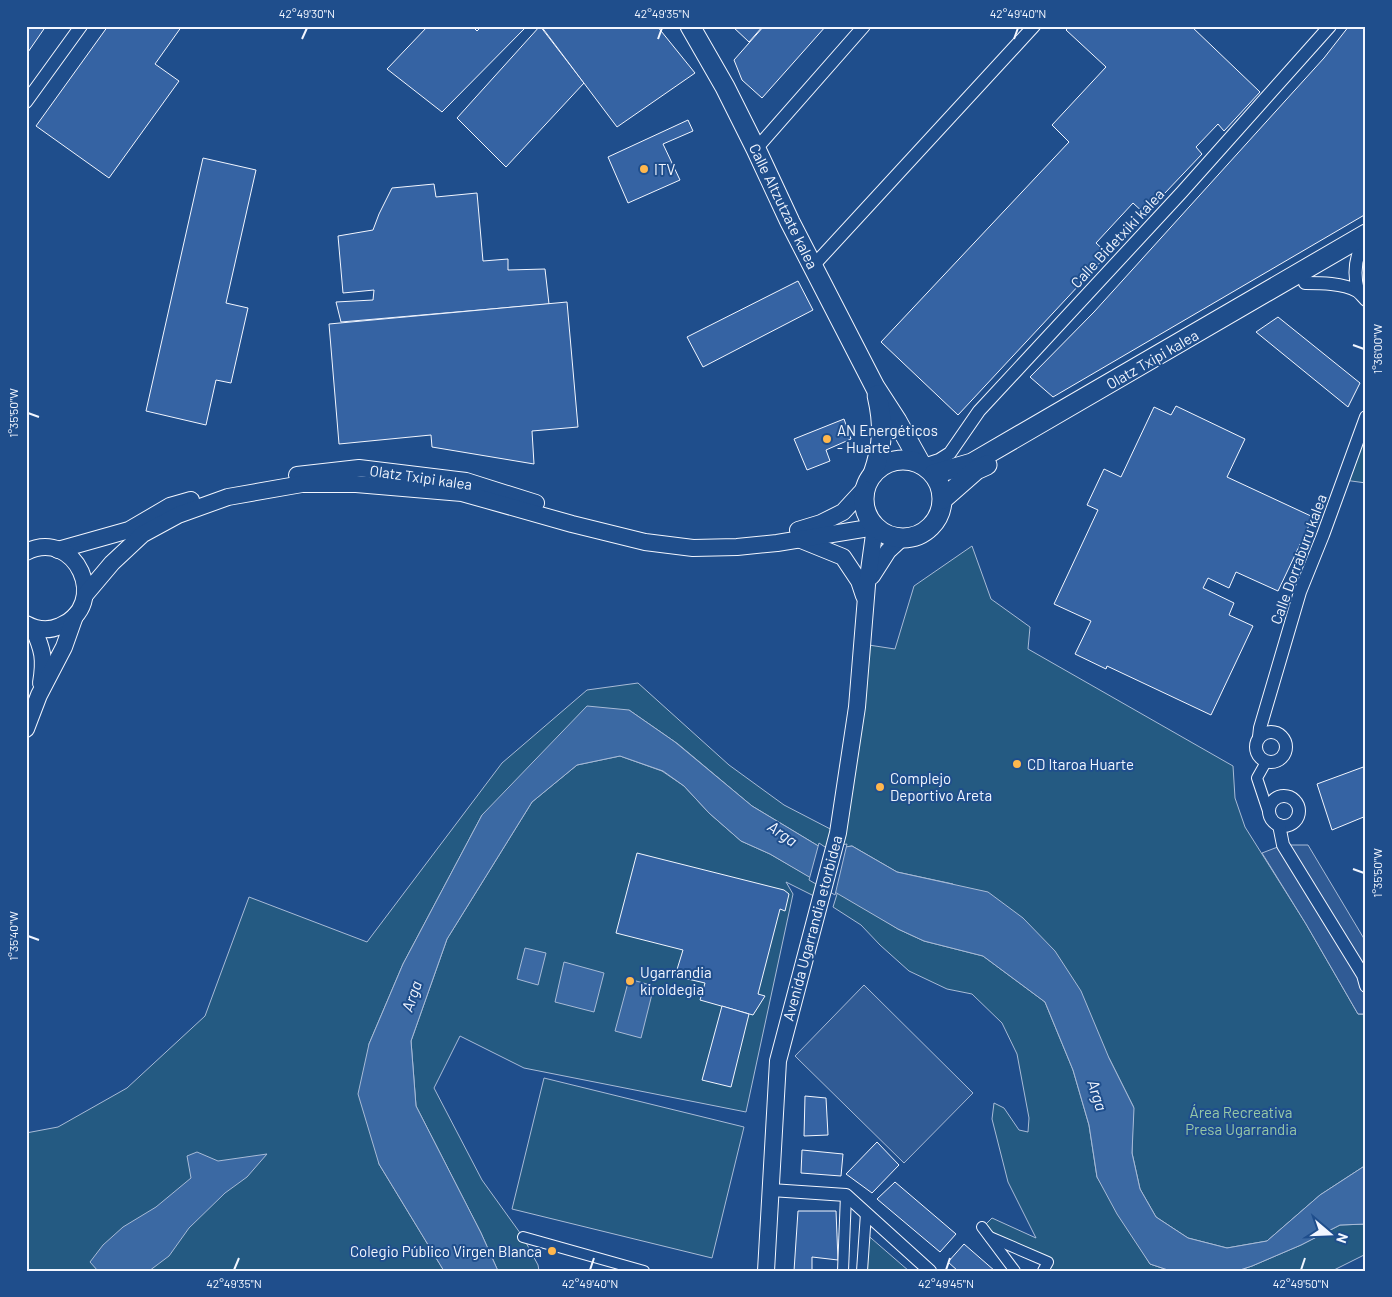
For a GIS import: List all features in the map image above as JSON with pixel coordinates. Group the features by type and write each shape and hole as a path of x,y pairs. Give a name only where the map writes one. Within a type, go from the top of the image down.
{"main road":[{"name":"Calle Altzutzate kalea","path":"690,26 725,87 790,222 875,387"},
{"name":"Olatz Txipi kalea","path":"943,499 976,470 1305,283 1359,247 1366,234"},
{"name":"Olatz Txipi kalea","path":"926,468 972,463 1359,247"},
{"path":"875,387 926,468 940,486 943,499 940,512 934,524 924,533 911,538 885,534 875,527 865,508 864,498 881,447 882,435 881,412 875,387"},
{"path":"870,481 887,463 898,460 907,460 926,468"}],"street":[{"path":"26,102 81,26"},
{"path":"756,148 864,26"},
{"path":"813,266 1034,26"},
{"name":"Calle Bidetxiki kalea","path":"926,468 950,452 978,411 1182,192 1329,27"},
{"path":"1359,247 1354,277 1362,296"},
{"path":"1305,283 1324,283 1362,296"},
{"name":"Calle Dorraburu kalea","path":"1259,737 1300,592 1366,417"},
{"name":"Olatz Txipi kalea","path":"28,550 49,548 58,550 129,530 170,506 243,484 288,476 359,468 466,481 572,514 640,532 699,539 758,537 786,533 822,523 843,512 870,481"},
{"name":"Olatz Txipi kalea","path":"75,616 82,606 85,595 112,563 143,534 178,515 228,497 302,484 356,484 462,493 645,542 693,548 737,547 875,527"},
{"name":"Avenida Ugarrandia etorbidea","path":"766,1271 778,1061 838,833 856,707 875,527"},
{"name":"Avenida Ugarrandia etorbidea","path":"867,593 876,568 888,551 902,538"},
{"path":"799,539 844,557 867,593"},
{"path":"58,550 77,562 84,578 85,595"},
{"path":"29,626 44,630 55,628 66,624 75,616"},
{"path":"26,730 39,695 64,647 75,616"},
{"path":"29,626 42,647 44,665 39,695"},
{"path":"1265,713 1266,724 1272,732 1281,736 1286,750 1281,758 1272,762 1262,758 1255,745 1259,737 1272,732"},
{"path":"1262,758 1257,778 1283,845 1363,975 1366,986"},
{"path":"771,1190 846,1195 930,1271"},
{"path":"843,1271 846,1195"},
{"path":"862,1271 866,1212"},
{"path":"982,1227 1015,1271"},
{"path":"523,1237 644,1271"},
{"path":"990,1237 1048,1262 1043,1271"}],"green space":[{"path":"1366,417 1366,483 1344,480"},
{"name":"Área Recreativa Presa Ugarrandia","path":"972,546 991,599 1030,627 1028,649 1233,766 1235,798 1245,827 1306,924 1358,1014 1366,1014 1366,1165 1320,1195 1267,1241 1227,1248 1188,1238 1156,1217 1140,1189 1132,1153 1133,1106 1109,1058 953,884 897,872 852,846 825,850 752,806 678,744 629,710 482,815 403,964 369,1044 379,1164 444,1271 26,1271 26,1133 58,1127 127,1088 205,1016 249,897 367,942 502,763 587,690 638,683 729,765 784,805 838,833 862,644 895,649 914,586"},
{"name":"Ugarrandia kiroldegia","path":"620,756 662,771 684,786 709,813 741,841 770,854 824,885 820,899 786,882 793,894 746,1112 524,1068 460,1036 434,1088 482,1180 523,1237 538,1265 539,1271 498,1271 481,1233 416,1106 411,1041 447,939 532,802 577,765"},
{"path":"838,891 898,929 924,941 983,956 1045,1002 1073,1070 1089,1125 1097,1177 1150,1264 1171,1271 1046,1271 1052,1261 995,1237 983,1227 992,1218 1036,1238 1008,1182 992,1119 994,1103 1004,1108 1019,1130 1028,1132 1029,1118 1017,1054 1002,1023 972,994 947,989 909,971 861,925 833,907"},
{"path":"544,1078 744,1127 712,1258 512,1209"},
{"path":"1366,1224 1366,1254 1332,1271 1237,1271 1301,1245 1340,1225"},
{"path":"864,1232 909,1271 862,1271"}],"shaded area":[{"path":"1283,845 1308,845 1366,942 1366,1014 1358,1014 1262,853"},
{"path":"864,985 973,1093 904,1163 795,1056"}],"water":[{"name":"Arga","path":"587,706 629,710 675,742 752,806 825,850 852,846 897,872 988,892 1023,918 1055,951 1081,991 1109,1058 1134,1108 1132,1153 1140,1189 1156,1217 1188,1238 1227,1248 1267,1241 1320,1195 1366,1165 1366,1224 1340,1225 1301,1245 1237,1271 1171,1271 1150,1264 1117,1214 1097,1177 1089,1125 1073,1070 1045,1002 983,956 924,941 898,929 770,854 741,841 709,813 684,786 663,771 620,756 577,765 532,802 447,939 411,1041 416,1106 481,1233 498,1271 444,1271 379,1164 358,1094 369,1044 403,964 482,815"},
{"path":"525,948 546,953 538,985 517,979"},
{"path":"564,962 604,973 594,1012 555,1002"},
{"path":"629,979 654,986 641,1038 615,1031"},
{"path":"197,1152 218,1161 267,1154 247,1177 225,1193 189,1228 169,1256 149,1271 98,1271 90,1262 103,1245 123,1227 156,1207 191,1178 187,1156"}],"pier":[{"path":"819,843 825,847 847,844 835,895 809,880"}],"building":[{"path":"26,26 46,26 26,55"},
{"path":"108,26 182,26 155,64 179,81 109,178 36,126"},
{"path":"428,26 472,26 477,31 482,26 527,26 442,112 387,69"},
{"path":"540,26 584,83 506,167 457,118"},
{"path":"541,26 657,26 695,73 617,127"},
{"path":"732,26 763,26 749,42"},
{"path":"764,26 826,26 762,98 742,80 734,60"},
{"path":"1070,26 1191,26 1260,92 1224,131 1218,124 1196,147 1202,154 1145,214 1133,203 1096,243 1108,254 958,415 881,342 1069,142 1052,125 1106,67 1066,30"},
{"path":"1349,26 1366,26 1366,214 1053,397 1030,377 1094,312 1324,58"},
{"name":"ITV","path":"688,120 693,131 663,144 680,180 628,203 608,157"},
{"path":"203,158 256,170 226,303 248,308 231,383 216,380 206,425 146,411"},
{"path":"434,184 436,197 477,193 483,261 508,259 508,270 545,269 549,304 341,322 336,302 373,300 374,290 343,293 338,236 373,230 392,188"},
{"path":"798,281 813,310 703,367 687,337"},
{"path":"567,302 578,427 532,431 534,464 432,447 431,435 339,444 329,324"},
{"path":"1278,317 1360,383 1348,407 1256,332"},
{"path":"1176,406 1245,439 1227,477 1313,517 1278,591 1236,572 1229,588 1208,578 1203,588 1234,603 1229,615 1253,626 1211,715 1107,666 1106,669 1075,654 1091,621 1054,604 1098,510 1087,505 1104,469 1121,477 1154,407 1171,415"},
{"path":"844,419 851,439 826,450 830,461 807,470 794,439"},
{"path":"1366,766 1366,816 1332,830 1317,784"},
{"path":"637,853 784,890 789,894 785,911 780,909 758,994 765,996 753,1015 700,1000 705,983 675,976 683,950 616,933"},
{"path":"722,1006 749,1014 731,1087 702,1080"},
{"path":"805,1096 826,1098 828,1135 804,1136"},
{"path":"877,1142 899,1165 872,1193 846,1174"},
{"path":"802,1150 843,1154 841,1176 801,1173"},
{"path":"895,1182 956,1234 940,1252 877,1199"},
{"path":"798,1211 836,1211 838,1260 812,1257 812,1271 794,1271"},
{"path":"964,1244 995,1271 958,1271 948,1262"}],"place":[{"name":"ITV","path":"644,169"},
{"name":"AN Energéticos - Huarte","path":"827,439"},
{"name":"CD Itaroa Huarte","path":"1017,764"},
{"name":"Complejo Deportivo Areta","path":"880,787"},
{"name":"Ugarrandia kiroldegia","path":"630,981"},
{"name":"Colegio Público Virgen Blanca","path":"552,1251"}]}
